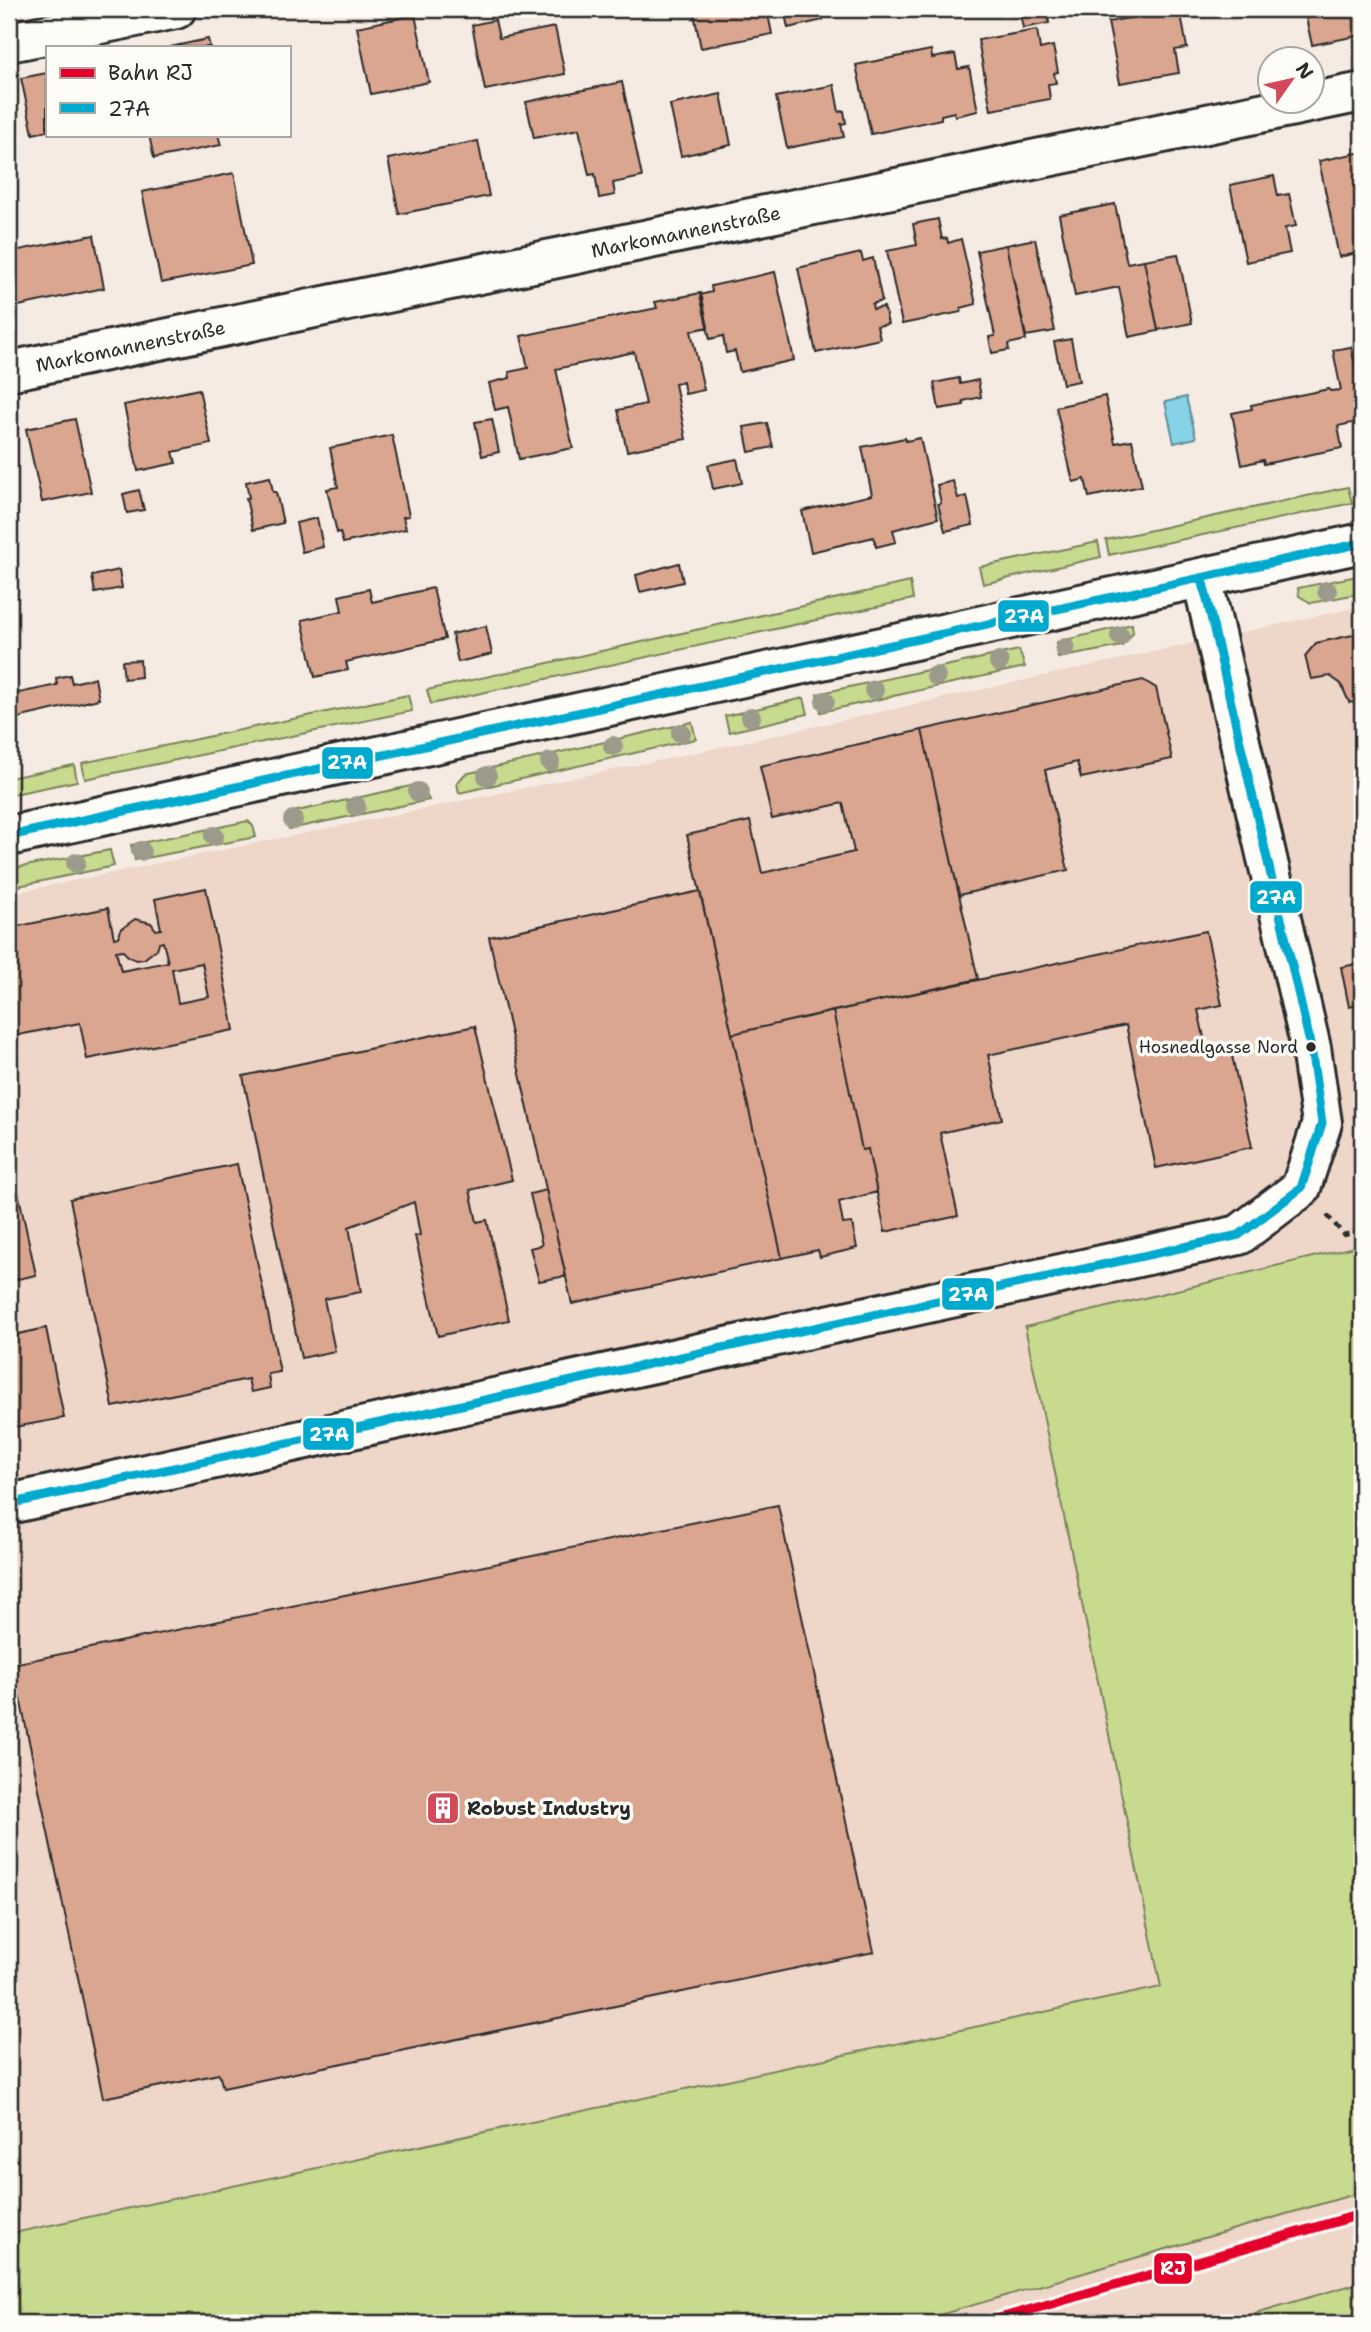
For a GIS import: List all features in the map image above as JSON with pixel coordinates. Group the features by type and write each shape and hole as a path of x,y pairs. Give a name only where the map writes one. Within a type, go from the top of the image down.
{"street":[{"path":"9,42 176,9"},
{"name":"Markomannenstraße","path":"9,371 1362,92"},
{"path":"9,836 1362,544"},
{"path":"9,1504 1239,1235 1301,1188 1322,1123 1311,1048 1202,578"}],"path":[{"path":"1332,1220 1344,1235 1362,1230"}],"shaded area":[{"path":"1362,606 1362,1245 1025,1327 1204,2199 9,2323 9,894 666,759"},
{"path":"1362,2192 1362,2282 1221,2323 912,2323"}],"green space":[{"path":"1348,487 1352,503 1109,555 1106,540"},
{"path":"1098,542 1101,557 983,584 979,567"},
{"path":"1362,575 1362,593 1311,603 1299,596 1298,588"},
{"path":"910,582 913,599 431,704 427,690"},
{"path":"1132,624 1133,633 1122,646 1058,658 1057,642"},
{"path":"1019,650 1025,667 821,712 817,694"},
{"path":"408,695 412,711 85,779 82,763"},
{"path":"804,698 808,714 729,732 725,716"},
{"path":"692,722 696,739 459,793 457,783 465,774"},
{"path":"74,765 77,781 9,795 9,778"},
{"path":"415,785 421,786 429,800 289,829 286,821 293,812"},
{"path":"248,821 253,826 256,837 135,860 131,845"},
{"path":"110,850 114,866 9,888 9,869"},
{"path":"1362,1245 1362,2192 912,2323 9,2323 9,2234 1161,1987 1025,1327"},
{"path":"1362,2282 1362,2312 1323,2323 1221,2323"}],"water":[{"path":"1186,397 1196,438 1174,443 1165,402"}],"building":[{"path":"605,9 648,9 607,17"},
{"path":"693,9 767,9 772,34 701,48"},
{"path":"784,9 821,9 823,20 788,28"},
{"path":"1019,9 1047,9 1049,23 1023,28"},
{"path":"1161,9 1180,9 1187,48 1175,50 1179,73 1120,83 1108,22 1161,12"},
{"path":"1304,9 1362,9 1362,35 1312,45"},
{"path":"415,15 429,82 371,94 357,27"},
{"path":"495,20 499,38 555,27 565,74 485,90 472,25"},
{"path":"1037,30 1040,49 1053,46 1058,72 1054,73 1056,83 1048,84 1050,99 991,110 978,40"},
{"path":"208,39 210,46 175,46"},
{"path":"931,50 932,58 955,54 958,69 969,67 978,111 955,116 954,112 941,115 941,119 871,134 856,65"},
{"path":"46,73 46,131 33,134 21,78"},
{"path":"622,82 642,177 613,183 615,195 599,198 595,174 589,175 579,129 534,138 526,102"},
{"path":"834,85 839,112 844,111 846,123 841,124 844,137 787,148 776,97"},
{"path":"721,94 731,145 681,156 670,105"},
{"path":"149,136 218,136 221,145 154,158"},
{"path":"478,141 489,196 399,214 388,159"},
{"path":"1362,152 1362,252 1339,257 1319,161"},
{"path":"234,173 252,265 161,283 142,192"},
{"path":"1274,176 1278,196 1289,194 1296,226 1285,228 1290,253 1246,262 1230,185"},
{"path":"1115,204 1127,263 1144,260 1158,331 1129,337 1119,287 1075,296 1059,215"},
{"path":"938,219 942,239 947,238 948,243 961,239 976,304 961,308 961,312 902,324 887,251 917,245 913,224"},
{"path":"94,235 104,288 9,308 9,252"},
{"path":"1035,239 1055,331 1026,336 1006,245"},
{"path":"1006,245 1026,340 1008,344 1009,350 992,353 989,337 995,336 977,251"},
{"path":"861,253 863,261 873,258 882,301 872,304 873,309 884,307 888,324 877,326 880,339 816,353 798,268"},
{"path":"1178,254 1192,323 1158,330 1144,260"},
{"path":"775,272 794,360 740,372 735,351 726,353 723,336 710,339 700,295 712,292 711,286"},
{"path":"701,293 708,327 691,331 704,390 685,394 683,382 675,384 686,439 627,451 618,410 646,404 634,352 556,369 573,448 519,459 508,407 495,410 489,383 510,378 509,372 528,368 521,336 657,308 655,302"},
{"path":"1071,339 1079,381 1063,384 1054,342"},
{"path":"1351,347 1362,396 1362,421 1338,426 1342,448 1264,464 1263,460 1242,465 1232,413 1252,409 1251,405 1329,389 1341,390 1333,350"},
{"path":"959,378 960,384 978,380 981,397 963,401 964,405 939,409 934,383"},
{"path":"199,389 211,444 173,452 176,463 138,471 124,405"},
{"path":"1105,396 1115,443 1132,440 1142,486 1089,497 1085,479 1073,482 1056,407"},
{"path":"75,419 91,492 42,502 26,429"},
{"path":"492,419 499,452 482,456 475,422"},
{"path":"767,423 773,447 749,452 744,427"},
{"path":"392,435 409,516 403,517 406,529 343,543 340,532 337,533 327,489 338,487 330,448"},
{"path":"905,438 906,441 920,438 938,518 893,530 896,542 876,547 874,537 811,552 802,511 872,495 862,447"},
{"path":"737,459 742,483 713,489 708,465"},
{"path":"270,477 283,523 253,530 246,498 249,498 246,482"},
{"path":"953,481 958,498 967,496 973,525 945,531 938,504 941,503 937,485"},
{"path":"139,490 144,510 127,513 123,494"},
{"path":"317,518 323,547 302,552 296,523"},
{"path":"679,563 683,582 640,592 636,575"},
{"path":"119,570 122,588 95,593 92,576"},
{"path":"433,588 445,639 346,662 348,670 315,677 302,620 342,611 339,596 369,589 372,602"},
{"path":"486,626 492,654 458,662 452,634"},
{"path":"1362,633 1362,702 1349,702 1341,684 1330,676 1311,679 1305,656 1316,643"},
{"path":"140,660 141,677 124,679 122,661"},
{"path":"70,675 72,683 95,678 99,699 9,720 9,695 57,685 56,678"},
{"path":"1143,680 1156,688 1172,759 1081,778 1077,762 1045,770 1068,870 959,895 922,730"},
{"path":"922,730 978,979 732,1034 687,835 750,821 762,873 854,852 843,803 772,819 760,766"},
{"path":"206,888 234,1030 87,1059 80,1023 13,1036 9,1012 9,928 108,908 114,938 119,937 121,929 135,919 151,923 156,930 161,929 155,899","holes":["163,942 168,962 121,971 116,951 122,950 136,960 144,959","202,963 209,997 178,1003 172,969"]},
{"path":"700,891 782,1258 572,1304 489,937"},
{"path":"1206,931 1222,1005 1198,1010 1208,1056 1231,1051 1252,1147 1156,1168 1126,1025 988,1055 1002,1119 940,1133 958,1216 885,1232 868,1149 862,1150 833,1011"},
{"path":"1362,963 1362,1004 1349,1007 1341,967"},
{"path":"833,1011 862,1150 868,1149 877,1192 839,1202 843,1224 852,1223 857,1248 820,1257 818,1250 782,1258 732,1034"},
{"path":"475,1026 512,1180 470,1190 477,1222 487,1220 509,1320 438,1336 415,1236 420,1235 414,1202 349,1227 361,1292 324,1299 335,1351 301,1358 243,1076"},
{"path":"237,1164 280,1372 268,1374 270,1388 251,1392 248,1379 113,1407 70,1199"},
{"path":"17,1187 36,1275 9,1281 9,1188"},
{"path":"546,1190 566,1276 539,1281 530,1248 542,1245 530,1194"},
{"path":"46,1328 64,1418 9,1428 9,1336"},
{"name":"Robust Industry","path":"778,1505 874,1952 223,2088 219,2074 103,2098 13,1664"}],"rail line":[{"name":"RJ","path":"984,2323 1362,2214"}],"transit line":[{"name":"27A","path":"9,836 1362,543"},
{"name":"27A","path":"9,1504 1239,1235 1301,1188 1322,1123 1311,1048 1202,578"}],"place":[{"name":"Hosnedlgasse Nord","path":"1311,1047"},
{"name":"Robust Industry","path":"443,1808"}]}
